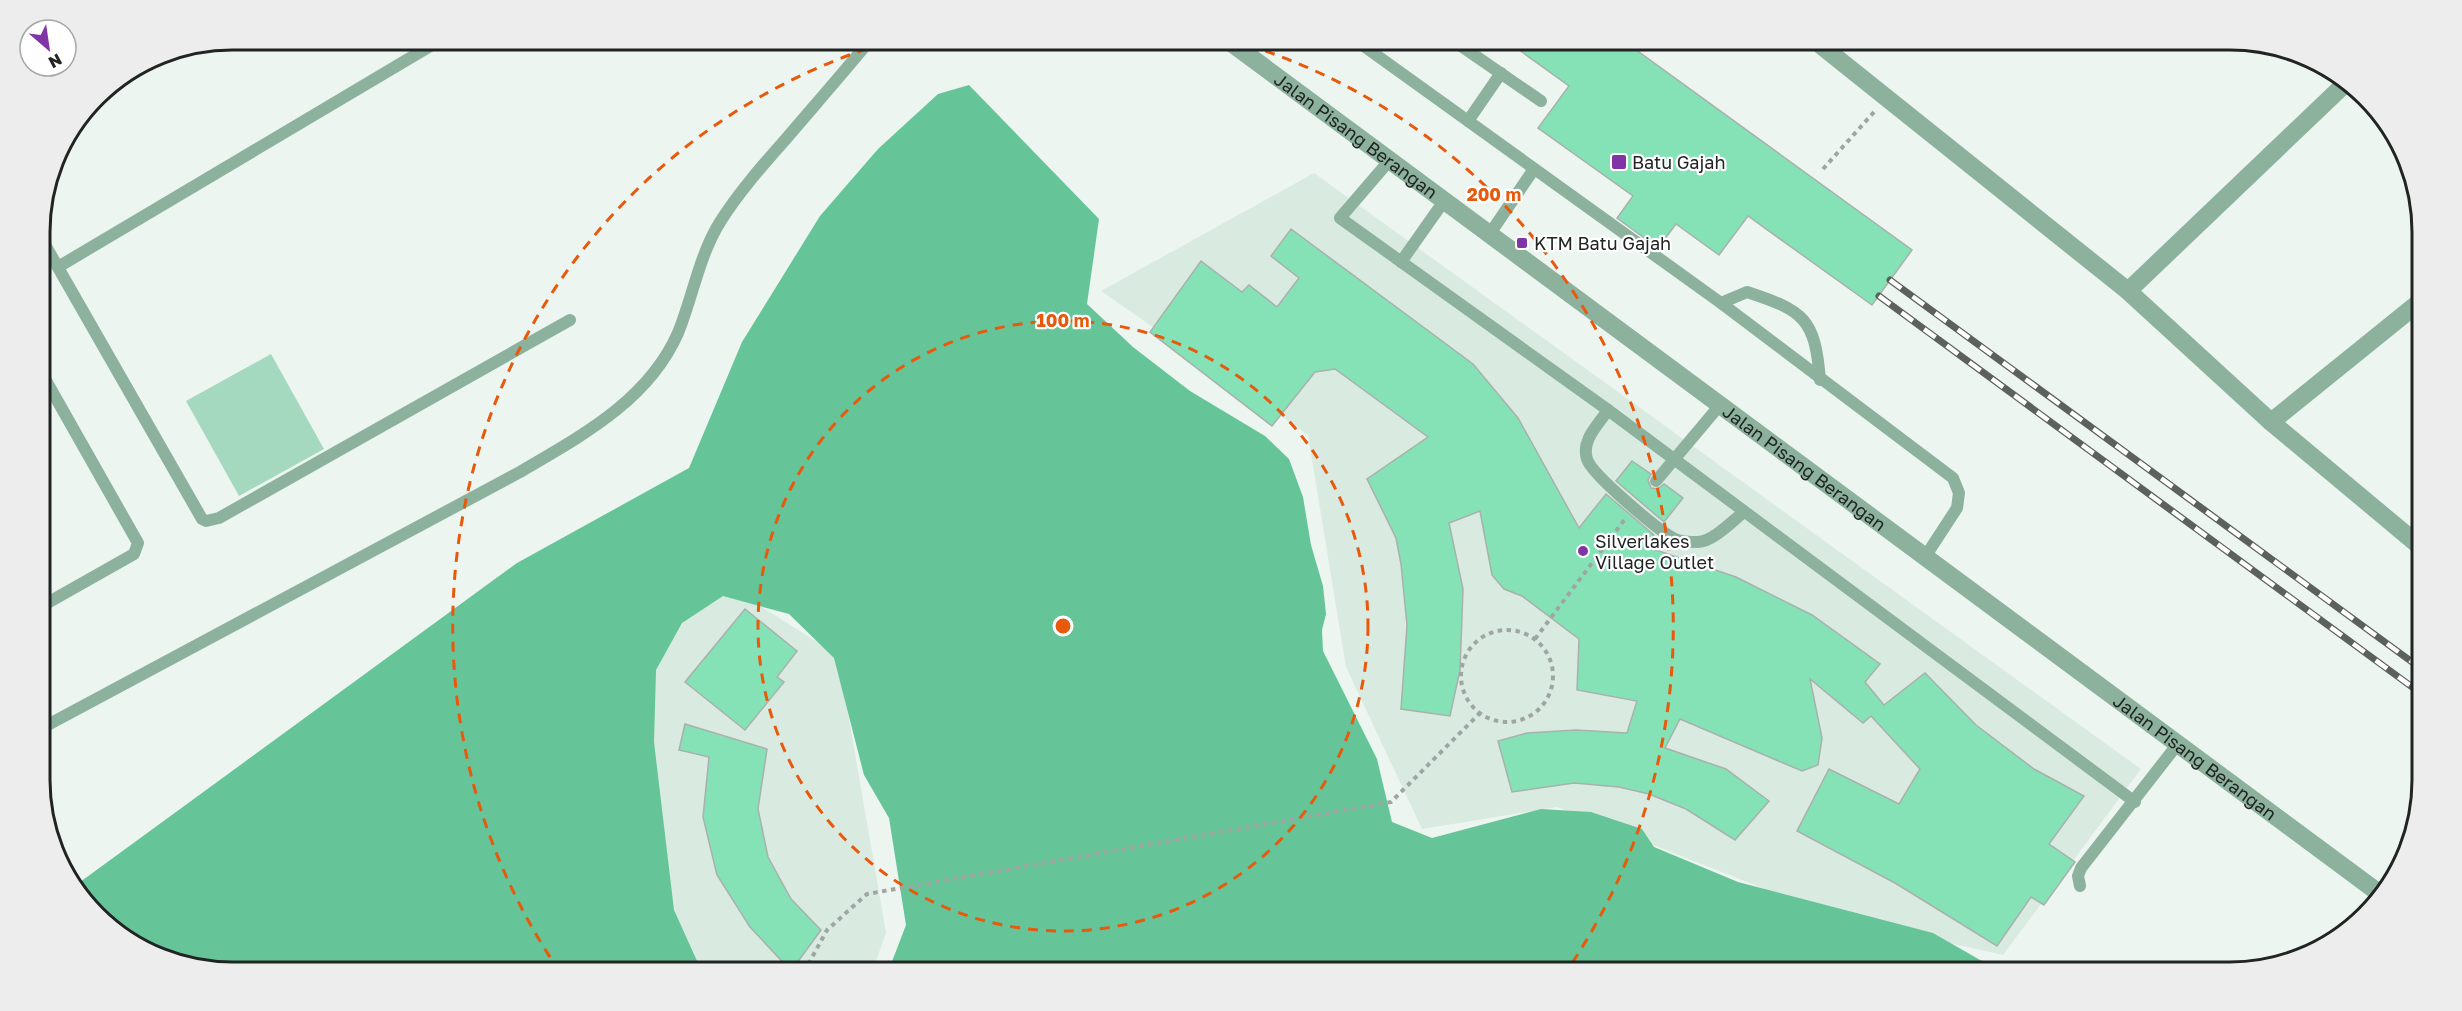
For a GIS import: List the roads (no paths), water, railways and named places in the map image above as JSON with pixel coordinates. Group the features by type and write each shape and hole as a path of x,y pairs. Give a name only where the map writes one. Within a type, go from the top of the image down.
{"street":[{"name":"Jalan Pisang Berangan","path":"1241,50 2176,745 2375,889"},
{"path":"1827,50 2128,291 2271,422 2412,533"},
{"path":"2128,291 2341,88"},
{"path":"2271,422 2412,308"}],"lane":[{"path":"58,267 423,50"},
{"path":"50,724 520,472 579,437 617,410 646,383 667,354 684,318 709,243 719,223 752,178 863,50"},
{"path":"1369,50 1721,303 1953,478 1959,493 1957,508 1925,557"},
{"path":"1467,50 1541,101"},
{"path":"1468,121 1501,73"},
{"path":"1389,162 1340,218 1608,410 2134,802"},
{"path":"1489,235 1534,169"},
{"path":"1401,262 1444,201"},
{"path":"50,253 202,519 206,521 219,518 570,320"},
{"path":"1721,303 1747,292 1774,301 1801,315 1811,329 1817,347 1821,380"},
{"path":"50,388 138,543 134,554 50,601"},
{"path":"1656,481 1720,405"},
{"path":"1608,410 1586,443 1587,459 1595,472 1675,539 1700,542 1720,531 1744,512"},
{"path":"2080,886 2078,876 2081,868 2176,745"}],"railway":[{"path":"1890,280 2412,662"},
{"path":"1879,296 2412,687"}],"place":[{"name":"Batu Gajah","path":"1619,162"},
{"name":"KTM Batu Gajah","path":"1522,243"},
{"name":"Silverlakes Village Outlet","path":"1583,551"}]}
